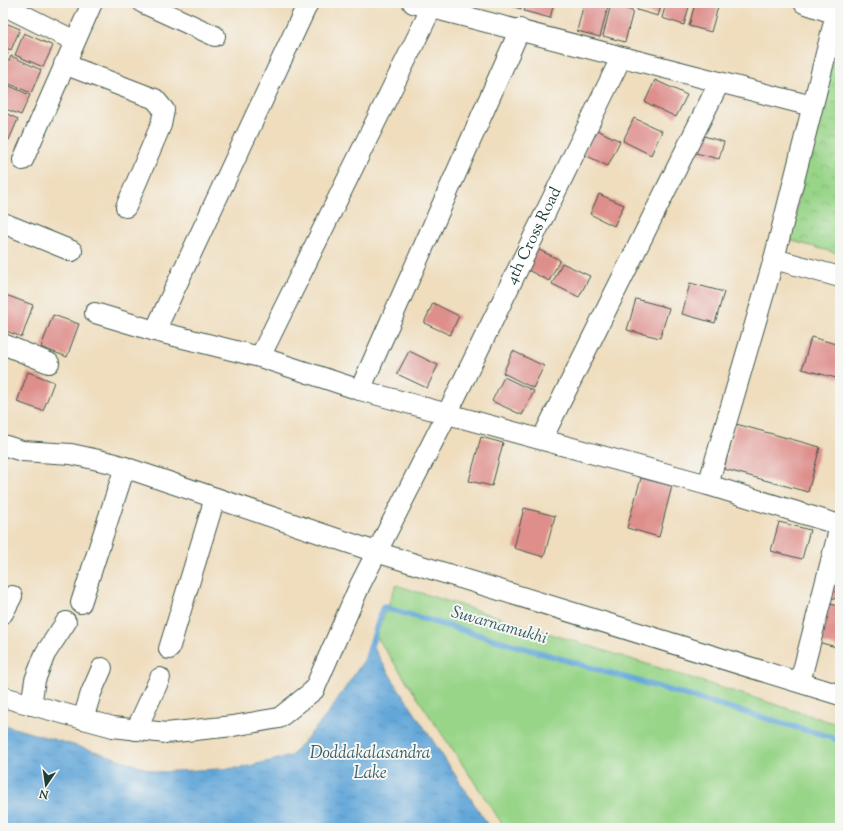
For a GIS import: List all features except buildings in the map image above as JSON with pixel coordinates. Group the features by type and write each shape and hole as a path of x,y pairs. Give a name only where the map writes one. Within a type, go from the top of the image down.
{"street":[{"path":"23,160 92,3"},
{"path":"143,3 215,36"},
{"path":"156,331 308,3"},
{"path":"412,3 431,9 520,29 621,58 812,106"},
{"path":"708,484 774,259 812,106 838,15 804,3"},
{"path":"3,5 75,41"},
{"path":"260,357 431,9"},
{"path":"360,390 520,29"},
{"name":"4th Cross Road","path":"3,697 113,727 166,733 233,726 279,718 314,690 376,552 447,414 621,58"},
{"path":"64,64 155,99 164,110 161,125 126,207"},
{"path":"542,439 719,83"},
{"path":"3,223 72,251"},
{"path":"774,259 840,277"},
{"path":"95,313 156,331 260,357 360,390 708,484 840,526 800,682"},
{"path":"3,344 49,363"},
{"path":"3,445 22,451 71,454 125,467 376,552 840,695"},
{"path":"80,603 125,467"},
{"path":"169,649 215,498"},
{"path":"31,705 35,680 45,654 66,622"},
{"path":"83,719 91,693 102,668"},
{"path":"136,730 160,678"}],"green space":[{"path":"838,37 840,38 840,254 789,240"},
{"path":"396,585 840,725 840,828 505,828 376,636"}],"water":[{"name":"Doddakalasandra Lake","path":"373,647 490,828 3,828 3,725 98,752 156,772 240,768 291,756 326,716"}],"waterway":[{"name":"Suvarnamukhi","path":"366,662 383,607 840,740"}]}
